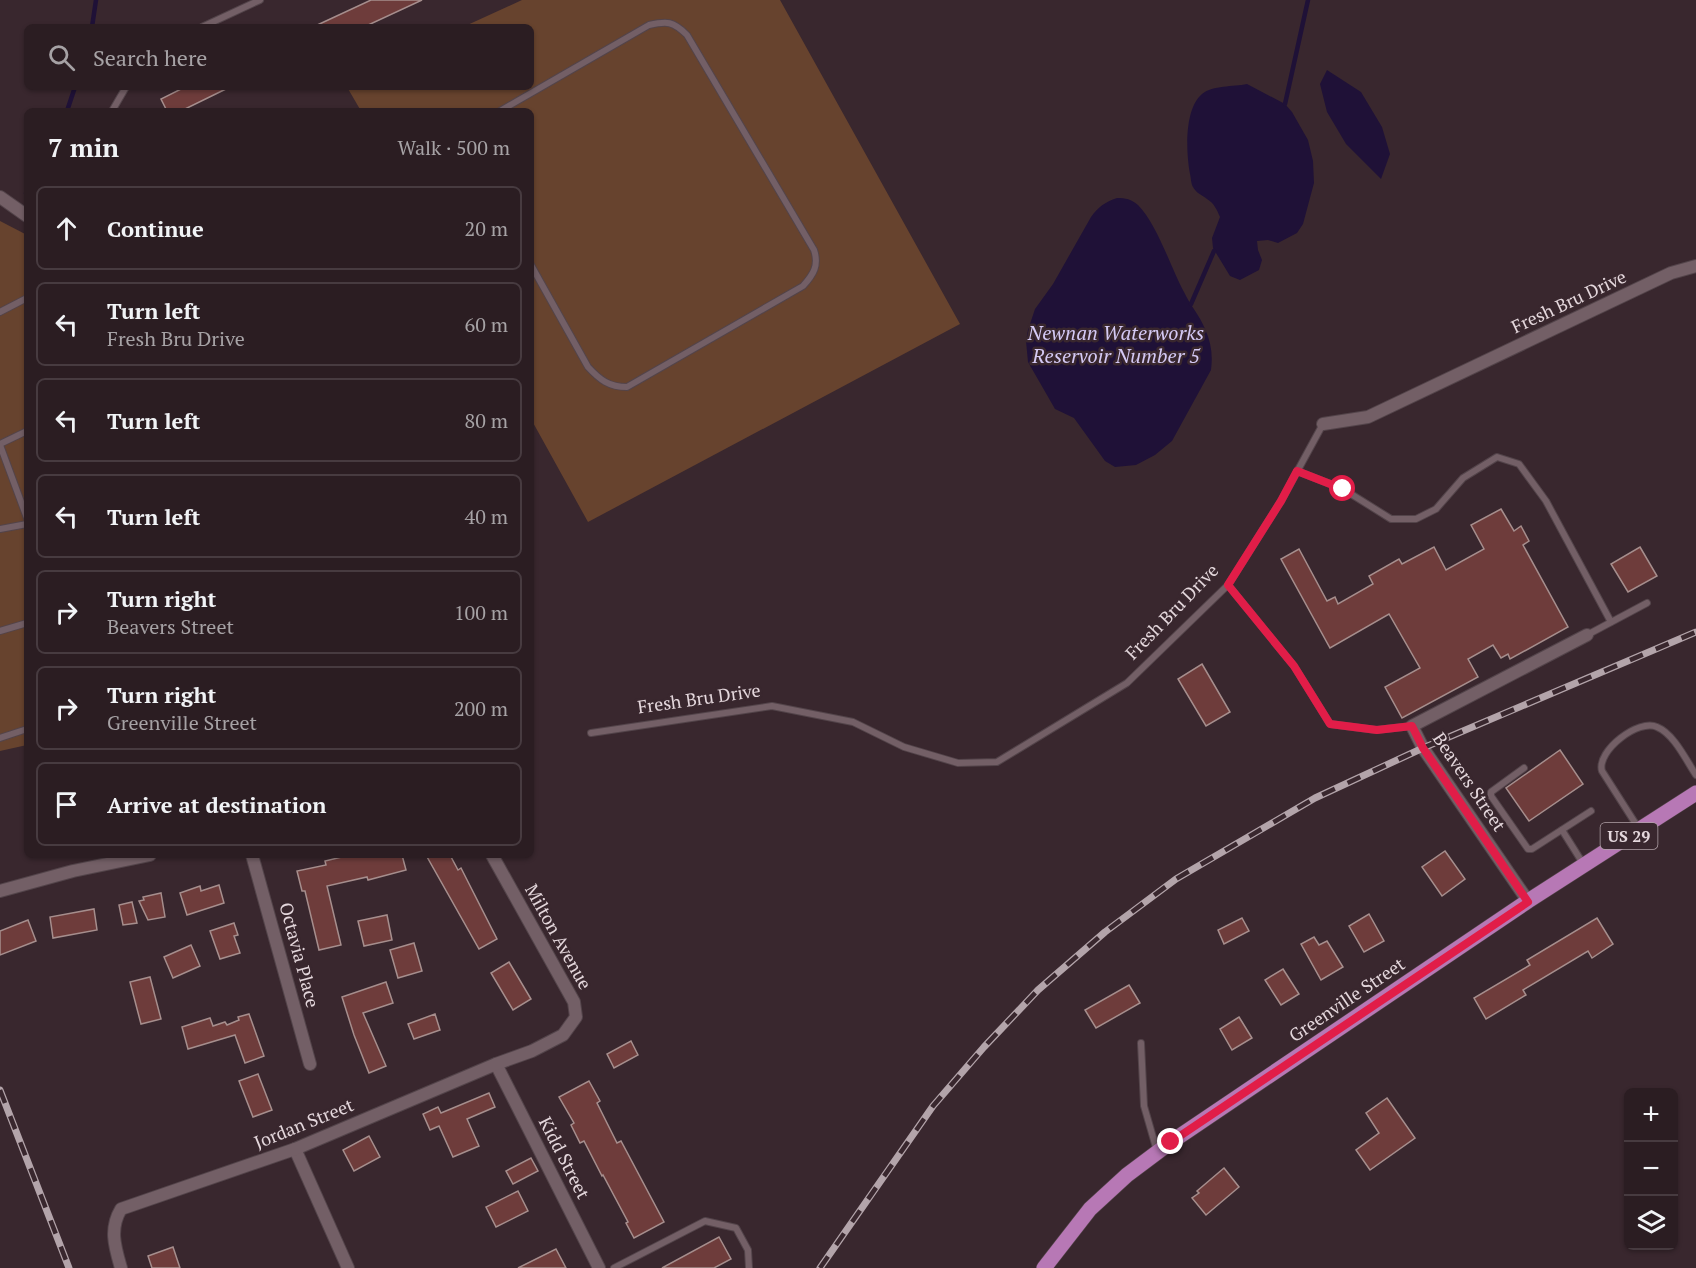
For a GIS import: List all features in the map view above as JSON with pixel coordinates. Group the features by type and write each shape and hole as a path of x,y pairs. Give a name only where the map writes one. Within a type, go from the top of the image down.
{"main road":[{"name":"Greenville Street","path":"1044,1268 1090,1209 1127,1175 1157,1152 1528,902 1696,793"}],"street":[{"path":"0,197 24,214"},
{"name":"Fresh Bru Drive","path":"1323,424 1368,417 1671,273 1696,266"},
{"name":"Beavers Street","path":"1528,902 1423,748 1412,726 1587,634"},
{"path":"0,891 136,858"},
{"name":"Octavia Place","path":"253,858 310,1064"},
{"name":"Milton Avenue","path":"494,858 574,1002 576,1017 563,1035 531,1051 496,1064"},
{"name":"Jordan Street","path":"121,1268 113,1235 114,1220 121,1209 295,1149 496,1064"},
{"name":"Kidd Street","path":"496,1064 599,1268"},
{"path":"295,1149 348,1268"}],"lane":[{"path":"208,24 260,0"},
{"path":"505,108 649,25 665,22 678,26 687,35 778,188 814,250 818,262 812,277 803,286 627,387 617,387 601,381 588,367 534,270"},
{"path":"114,108 124,90"},
{"path":"0,312 24,300"},
{"name":"Fresh Bru Drive","path":"591,733 772,706 853,722 904,747 958,763 997,762 1127,683 1228,585 1281,501 1323,424"},
{"path":"24,432 0,444 24,510"},
{"path":"1297,471 1343,489 1391,519 1416,519 1436,509 1463,478 1497,457 1519,464 1546,501 1611,622"},
{"path":"0,529 24,525"},
{"path":"1228,585 1294,666 1330,724 1377,730 1412,726"},
{"path":"1587,634 1647,603"},
{"path":"0,631 24,624"},
{"path":"1640,829 1602,771 1601,761 1611,746 1643,725 1655,725 1665,731 1695,772"},
{"path":"0,738 24,730"},
{"path":"1524,768 1491,792 1493,801 1528,849 1532,849 1591,811"},
{"path":"1562,830 1584,866"},
{"path":"1141,1043 1143,1106 1157,1152"},
{"path":"614,1268 705,1221 736,1228 748,1250 749,1268"}],"shaded area":[{"path":"522,0 780,0 960,324 588,522 534,424 534,108 359,108 349,90 534,90 534,24 470,24"},
{"path":"0,221 24,233 24,746 0,751"}],"water":[{"path":"1327,70 1361,92 1382,127 1390,154 1381,179 1346,144 1327,112 1320,84"},
{"path":"1247,84 1285,104 1292,112 1308,140 1313,161 1314,183 1303,224 1297,233 1278,243 1268,240 1257,241 1262,260 1259,270 1240,280 1230,276 1213,248 1212,238 1220,217 1212,203 1192,186 1187,143 1192,110 1202,94 1217,88"},
{"name":"Newnan Waterworks Reservoir Number 5","path":"1117,198 1128,199 1138,205 1151,223 1186,297 1203,324 1212,359 1211,370 1172,441 1155,455 1136,465 1115,467 1105,461 1074,418 1055,409 1028,362 1026,341 1035,309 1053,284 1091,217 1102,205"}],"building":[{"path":"371,0 422,0 370,24 319,24"},
{"path":"179,90 224,90 187,108 166,108 161,99"},
{"path":"1501,509 1514,531 1521,526 1529,541 1523,545 1568,627 1510,659 1508,654 1501,658 1493,645 1468,659 1478,677 1402,718 1385,687 1420,668 1389,614 1330,648 1281,559 1299,549 1327,601 1335,597 1338,604 1373,584 1369,576 1399,559 1402,564 1434,547 1446,570 1484,549 1471,525"},
{"path":"1640,547 1657,576 1628,592 1611,564"},
{"path":"1202,664 1230,712 1206,726 1178,679"},
{"path":"1560,750 1583,784 1529,821 1506,788"},
{"path":"1445,851 1465,879 1442,896 1422,867"},
{"path":"338,858 403,858 406,870 368,880 367,877 327,886 341,945 319,950 305,891 302,891 297,871 326,865 325,861"},
{"path":"428,858 452,858 458,870 461,868 497,939 479,949"},
{"path":"219,885 224,903 187,915 180,893 200,886 201,891"},
{"path":"161,893 165,917 148,920 139,901 144,900 143,897"},
{"path":"132,902 137,923 123,925 119,905"},
{"path":"94,909 97,930 53,938 50,917"},
{"path":"1369,914 1384,941 1364,952 1349,926"},
{"path":"387,915 392,940 364,946 358,921"},
{"path":"1242,918 1249,931 1224,944 1218,930"},
{"path":"1597,918 1613,944 1592,958 1588,951 1523,990 1526,995 1486,1019 1474,998 1530,965 1527,960"},
{"path":"28,920 36,941 0,955 0,931"},
{"path":"234,923 238,935 234,936 240,953 220,959 210,931"},
{"path":"1314,937 1319,945 1327,941 1343,967 1321,980 1301,944"},
{"path":"414,943 422,971 398,978 390,950"},
{"path":"191,945 200,966 173,978 164,957"},
{"path":"509,962 531,999 513,1010 491,973"},
{"path":"1283,969 1299,994 1281,1005 1265,980"},
{"path":"150,977 161,1019 141,1024 130,982"},
{"path":"386,982 393,1003 363,1013 386,1066 369,1073 342,997"},
{"path":"1129,985 1140,1003 1096,1028 1085,1010"},
{"path":"249,1014 264,1056 245,1063 235,1035 188,1049 182,1027 210,1018 213,1026 225,1022 227,1025 239,1020 238,1017"},
{"path":"435,1014 440,1030 414,1039 408,1024"},
{"path":"1239,1017 1252,1038 1232,1050 1220,1029"},
{"path":"631,1041 638,1055 614,1068 607,1054"},
{"path":"258,1074 272,1110 253,1117 239,1081"},
{"path":"589,1081 617,1143 621,1141 664,1222 634,1238 626,1223 628,1222 584,1141 580,1143 571,1125 574,1123 559,1097"},
{"path":"489,1093 495,1107 467,1119 479,1146 453,1157 439,1126 430,1130 423,1114 438,1107 441,1113"},
{"path":"1387,1098 1415,1138 1370,1170 1356,1150 1379,1133 1366,1113"},
{"path":"369,1136 380,1157 354,1171 343,1150"},
{"path":"531,1158 538,1171 513,1184 506,1171"},
{"path":"1224,1168 1239,1187 1206,1215 1192,1198"},
{"path":"518,1191 528,1211 496,1227 486,1207"},
{"path":"719,1237 731,1259 714,1268 662,1268"},
{"path":"173,1247 180,1268 152,1268 148,1256"},
{"path":"556,1249 566,1268 518,1268"}],"waterway":[{"path":"92,24 96,0"},
{"path":"1285,104 1308,0"},
{"path":"68,108 74,90"},
{"path":"1191,304 1214,251"}],"railway":[{"path":"820,1268 933,1106 984,1047 1038,990 1105,932 1176,879 1315,798 1423,748 1696,632"},
{"path":"0,1090 69,1268"}],"route":[{"path":"1171,1142 1528,902 1423,748 1412,726 1377,730 1330,724 1294,666 1242,599 1228,585 1281,501 1297,471 1343,489"}]}
